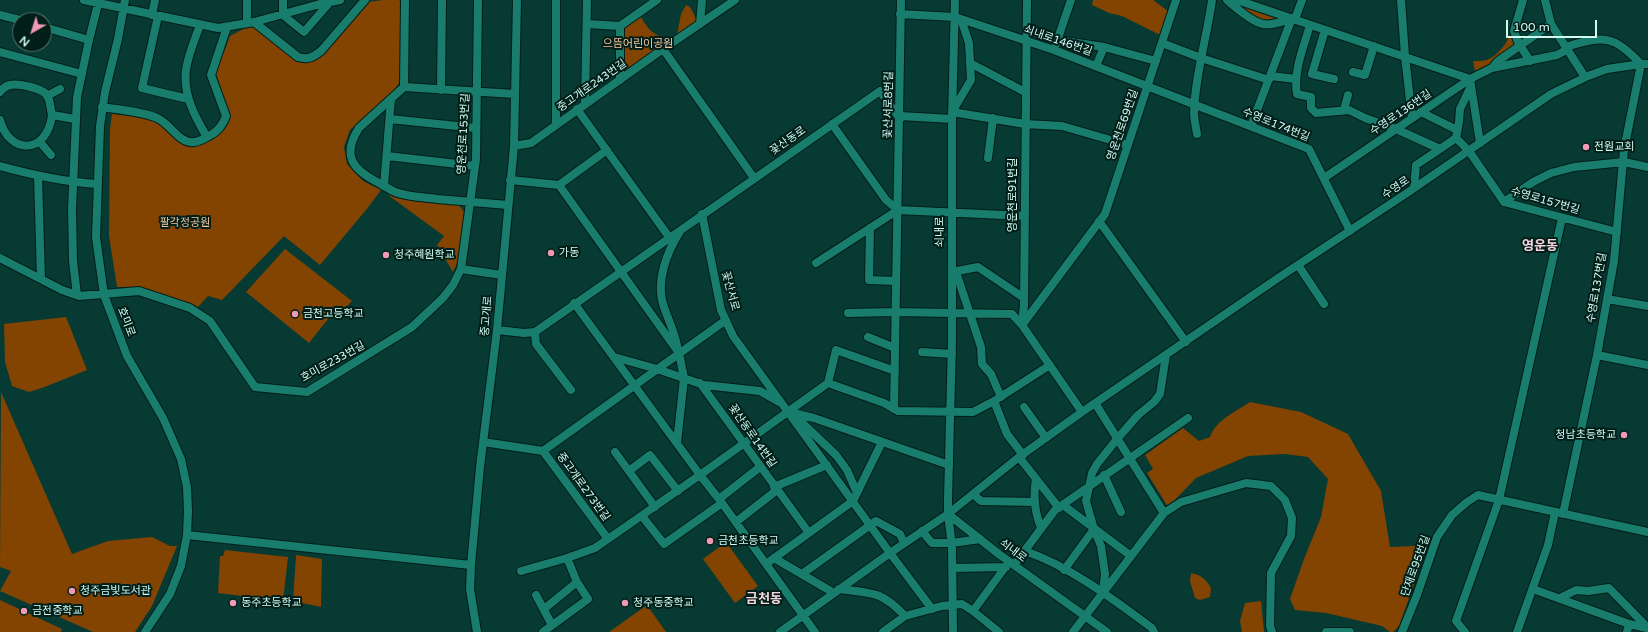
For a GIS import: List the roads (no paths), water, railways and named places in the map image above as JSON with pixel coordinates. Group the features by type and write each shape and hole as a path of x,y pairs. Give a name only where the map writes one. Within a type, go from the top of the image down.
{"street":[{"path":"84,0 218,28 250,23 283,15 320,2 340,0"},
{"name":"호미로","path":"124,0 102,107 96,237 104,295 128,356 163,418 181,459 187,487 188,512 187,535 181,566 170,594 145,632"},
{"path":"155,0 155,15 142,88 188,99"},
{"path":"247,0 250,23 298,57 307,60 321,50 365,0"},
{"path":"283,0 283,15"},
{"path":"405,0 404,87 359,128 353,137 350,149 350,157 353,165 361,173 395,192 412,196 508,205"},
{"path":"441,90 442,0"},
{"name":"영운천로153번길","path":"461,269 475,166 478,0"},
{"name":"중고개로","path":"477,632 470,589 471,565 483,442 497,330 514,146 517,0"},
{"path":"556,0 556,125"},
{"path":"585,104 587,0"},
{"path":"587,24 620,26 657,0"},
{"path":"700,24 702,0"},
{"name":"중고개로243번길","path":"514,146 531,143 663,49 735,0"},
{"name":"꽃산서로8번길","path":"894,409 901,0"},
{"name":"쇠내로","path":"955,0 958,18 952,115 951,213 954,272 948,514 1009,564 1107,632"},
{"name":"영운천로91번길","path":"1022,325 1024,298 1027,0"},
{"path":"1054,50 1071,0"},
{"name":"영운천로69번길","path":"1099,221 1105,214 1176,0"},
{"path":"1197,134 1194,114 1195,104 1201,58 1209,24 1212,0"},
{"path":"1227,0 1237,9 1263,24 1293,19"},
{"path":"1236,0 1405,56 1471,83"},
{"path":"1251,126 1269,78 1302,0"},
{"path":"1401,0 1405,56 1412,118"},
{"path":"1523,0 1514,31 1520,45 1530,61"},
{"path":"1546,0 1551,24 1585,77"},
{"path":"77,295 72,241 75,119 77,97 99,2"},
{"path":"283,15 304,32 330,2"},
{"name":"쇠내로146번길","path":"900,14 958,18 1026,42 1054,50 1148,86"},
{"path":"0,15 12,18"},
{"path":"952,115 971,80 969,43 958,18"},
{"path":"1310,24 1301,55 1296,80 1297,94 1311,97 1311,108 1316,112 1349,110 1440,149"},
{"name":"수영로136번길","path":"1324,178 1421,112 1471,83 1492,68 1498,61 1551,24"},
{"path":"200,25 186,70 188,99 195,116 207,137"},
{"path":"620,26 620,80"},
{"path":"102,107 146,114 158,118 167,124 180,137 187,141 194,142 218,131 224,123 226,116 211,75 227,27"},
{"path":"52,29 89,40"},
{"path":"1325,30 1312,74 1334,79"},
{"name":"수영로136번길","path":"1492,68 1557,55 1567,48 1589,39 1610,40 1619,44 1645,64"},
{"path":"1058,40 1104,47 1156,61"},
{"path":"1162,43 1201,58 1269,78 1296,80"},
{"path":"1353,72 1365,75 1374,46"},
{"path":"1096,66 1104,47"},
{"path":"663,49 754,178"},
{"path":"0,52 82,74"},
{"path":"970,63 1025,92"},
{"name":"수영로","path":"780,632 904,543 948,514 1021,456 1082,412 1298,265 1350,232 1551,94 1585,77 1607,70 1645,64"},
{"name":"수영로137번길","path":"1517,632 1559,513 1597,355 1618,232 1624,150 1645,64"},
{"path":"1414,188 1416,165 1453,141 1457,134 1460,109 1471,83"},
{"path":"1471,83 1480,142"},
{"path":"0,120 5,133 11,140 26,146 36,145 40,142 51,124 52,115 50,102 42,90 18,85 10,85 1,89"},
{"name":"수영로174번길","path":"1148,86 1309,149 1350,232"},
{"path":"404,87 515,94"},
{"path":"47,96 60,89"},
{"name":"꽃산동로","path":"535,332 574,303 880,91 900,118"},
{"path":"1344,110 1348,95"},
{"path":"384,186 391,99"},
{"path":"577,110 669,238"},
{"name":"수영로157번길","path":"1421,112 1457,134 1504,202 1618,232"},
{"path":"52,115 75,119"},
{"path":"900,118 952,115 993,118 1025,124 1062,126 1128,145"},
{"path":"988,158 993,118"},
{"path":"390,119 476,128"},
{"path":"832,124 886,200 898,210"},
{"path":"40,142 51,155"},
{"path":"510,180 559,185 607,150"},
{"path":"387,156 475,166"},
{"path":"1504,202 1533,182 1551,173 1574,167 1624,162 1648,167"},
{"path":"0,166 38,176 73,182 98,184"},
{"path":"38,176 41,279"},
{"path":"559,185 679,354 684,378 677,443"},
{"path":"816,263 898,210 1024,216"},
{"name":"꽃산서로","path":"702,214 718,296 733,336 869,525 932,609"},
{"path":"1465,632 1456,621 1499,500 1562,218"},
{"path":"1022,325 1099,221 1186,342"},
{"path":"870,228 869,280 896,281"},
{"name":"꽃산동로","path":"679,354 676,338 662,302 661,289 662,275 667,258 672,244 681,229"},
{"path":"0,258 62,290 77,295 104,295"},
{"path":"1298,265 1324,304"},
{"path":"1024,298 978,267 954,272 981,347 982,364 991,374 1007,434 1036,479 1061,506 1131,556"},
{"path":"461,269 502,275"},
{"name":"호미로233번길","path":"104,295 139,290 190,308 210,321 255,387 307,392 412,327 443,298 453,285 461,269"},
{"path":"1607,299 1648,306"},
{"path":"574,303 736,522 815,632"},
{"path":"848,313 952,312 1012,314 1022,325 1082,412"},
{"path":"542,451 726,320"},
{"path":"497,330 524,333 535,332 536,344 571,390"},
{"path":"868,337 895,348"},
{"path":"894,371 836,350 828,383 884,403 898,411 973,412 997,399 1050,365"},
{"path":"922,352 952,354"},
{"path":"1103,592 1105,574 1101,546 1094,529 1086,501 1089,486 1097,464 1117,438 1154,402 1160,394 1166,355"},
{"path":"1597,355 1648,365"},
{"path":"614,357 700,383"},
{"name":"꽃산동로14번길","path":"700,383 738,388"},
{"name":"꽃산동로14번길","path":"700,383 776,489 809,532"},
{"name":"중고개로273번길","path":"483,442 542,451 608,539 678,491 828,383"},
{"name":"꽃산서로","path":"738,388 760,391 784,405"},
{"path":"1095,403 1164,513"},
{"path":"1024,407 1046,438"},
{"path":"789,412 814,418 949,465"},
{"path":"789,412 803,422 831,450 847,470 857,493"},
{"path":"973,611 1009,564 1025,551 1055,510 1188,418"},
{"path":"766,564 853,501 882,442"},
{"path":"615,452 655,507"},
{"path":"629,471 650,455 678,491"},
{"path":"736,522 776,489 827,465"},
{"path":"642,516 664,544 720,501 760,467"},
{"path":"1104,476 1121,512"},
{"path":"1036,479 1034,490 1036,517 1042,528"},
{"path":"1073,632 1164,513 1181,502 1246,483 1271,486 1285,500 1292,518 1291,536 1270,573 1270,626 1272,632"},
{"path":"973,494 981,501 1035,502"},
{"name":"단재로95번길","path":"1402,632 1417,595 1437,537 1448,521 1467,502 1478,495 1648,532"},
{"path":"948,514 952,543 953,632"},
{"path":"802,574 876,521 900,534 904,543"},
{"path":"1064,570 1094,529"},
{"path":"922,531 932,543 952,543 980,539"},
{"path":"187,535 471,565"},
{"path":"521,571 567,558 595,548 608,539"},
{"path":"1025,551 1044,558 1103,592 1152,628 1154,632"},
{"path":"543,632 588,599 577,582 567,558"},
{"path":"774,558 837,591 869,592 882,596 906,616"},
{"path":"953,568 1009,564"},
{"path":"544,610 577,582"},
{"path":"1560,598 1576,590 1588,591 1609,588 1647,628"},
{"path":"1533,589 1629,624 1647,628"},
{"path":"536,596 552,625"},
{"path":"883,632 906,616 942,606 962,604 973,611 996,631"},
{"path":"1626,632 1629,624"},
{"path":"1326,632 1350,632"}],"place":[{"name":"전원교회","path":"1586,147"},
{"name":"가동","path":"551,253"},
{"name":"청주혜원학교","path":"386,255"},
{"name":"금천고등학교","path":"295,314"},
{"name":"청남초등학교","path":"1624,435"},
{"name":"금천초등학교","path":"710,541"},
{"name":"청주금빛도서관","path":"72,591"},
{"name":"동주초등학교","path":"233,603"},
{"name":"청주동중학교","path":"625,603"},
{"name":"금전중학교","path":"24,611"}],"district":[{"name":"영운동","path":"1540,247"},
{"name":"금천동","path":"764,600"}],"park label":[{"name":"으뜸어린이공원","path":"638,44"},
{"name":"팔각정공원","path":"185,223"}]}
